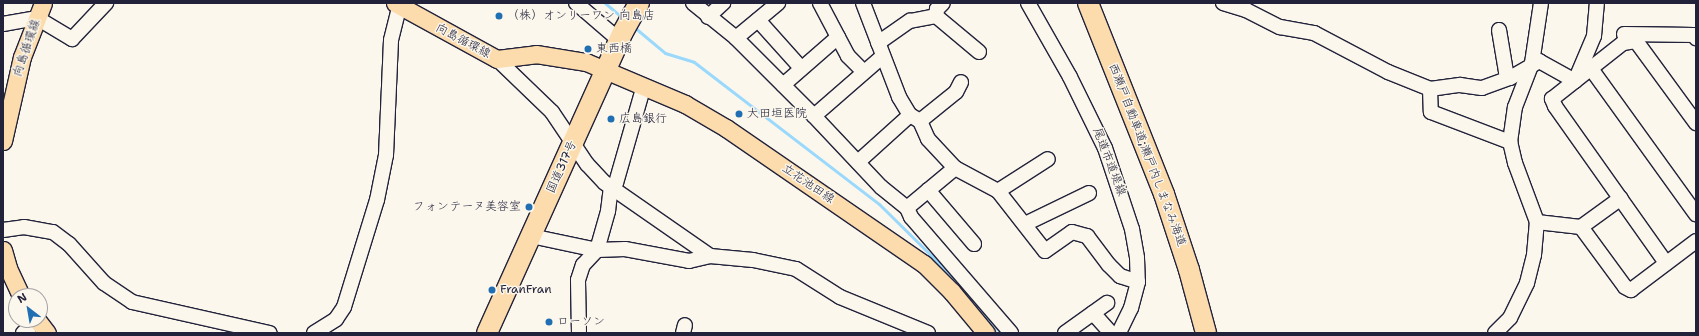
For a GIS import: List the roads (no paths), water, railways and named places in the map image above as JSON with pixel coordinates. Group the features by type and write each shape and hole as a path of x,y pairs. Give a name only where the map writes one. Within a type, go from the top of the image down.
{"highway":[{"name":"西瀬戸自動車道;瀬戸内しまなみ海道","path":"1088,3 1164,194 1205,326"},
{"name":"国道317号","path":"487,333 621,36 636,7"}],"main road":[{"name":"向島循環線","path":"398,4 497,59 536,54 556,55 586,62 605,72"},
{"name":"向島循環線","path":"3,141 7,107 22,57 40,11"},
{"name":"立花池田線","path":"605,72 643,89 685,104 726,128 924,264 952,292 986,333"},
{"path":"3,250 8,268 17,288"}],"street":[{"path":"3,24 40,11 72,39 106,3"},
{"path":"576,3 621,36"},
{"path":"693,3 736,38 814,116 881,187 906,208 911,217 1011,333"},
{"path":"708,16 723,3"},
{"path":"736,38 778,3"},
{"path":"820,3 848,56 864,72"},
{"path":"863,3 899,97 915,118 928,139 955,168 998,191 1045,251 1072,232 1087,236 1109,265 1120,276 1138,282"},
{"path":"936,16 937,9 943,3"},
{"name":"尾道市道堤線","path":"1028,3 1070,77 1105,148 1132,229 1137,258 1138,282 1131,308 1119,333"},
{"path":"1223,3 1246,10 1280,27 1314,33 1388,72 1430,89 1460,85 1482,88 1510,78 1539,60 1575,81"},
{"path":"1495,333 1510,318 1527,282 1534,255 1537,222 1515,163 1510,142 1515,107 1532,63 1541,3"},
{"path":"1575,81 1594,36 1597,3"},
{"path":"314,333 336,319 344,307 377,200 386,155 391,40 398,4"},
{"path":"814,116 864,72 881,50 910,21 936,16"},
{"path":"936,16 979,52"},
{"path":"758,20 801,68"},
{"path":"1499,30 1506,72 1510,78"},
{"path":"1623,43 1623,34 1694,35 1696,38"},
{"path":"783,85 838,36"},
{"path":"1666,263 1622,198 1555,106 1552,99 1592,70 1623,43 1636,41 1696,123"},
{"path":"497,59 552,112 587,164 611,187 710,256"},
{"path":"1592,70 1696,214"},
{"path":"858,162 915,118 956,92 961,82"},
{"path":"578,332 578,280 583,265 597,250 608,211 611,187 616,183 643,89"},
{"path":"1430,89 1431,112 1510,142"},
{"path":"998,191 1048,159"},
{"path":"906,208 955,168"},
{"path":"928,190 974,244"},
{"path":"1025,224 1089,193"},
{"path":"1537,222 1581,227 1622,198"},
{"path":"3,230 24,227 53,232 69,244 104,284 132,302 270,333"},
{"path":"1581,227 1625,288 1631,290 1696,241"},
{"path":"531,236 597,250 624,249 689,261 710,256 753,260 796,269 840,297 928,333"},
{"path":"1065,333 1107,303"},
{"path":"1093,314 1111,333"}],"waterway":[{"path":"605,3 623,18"},
{"path":"634,27 665,53 694,62 879,204 959,283 1001,333"}],"place":[{"name":"（株）オンリーワン 向島店","path":"499,16"},
{"name":"東西橋","path":"588,49"},
{"name":"大田垣医院","path":"739,114"},
{"name":"広島銀行","path":"611,119"},
{"name":"フォンテーヌ美容室","path":"529,207"},
{"name":"FranFran","path":"492,290"},
{"name":"ローソン","path":"549,322"}]}
